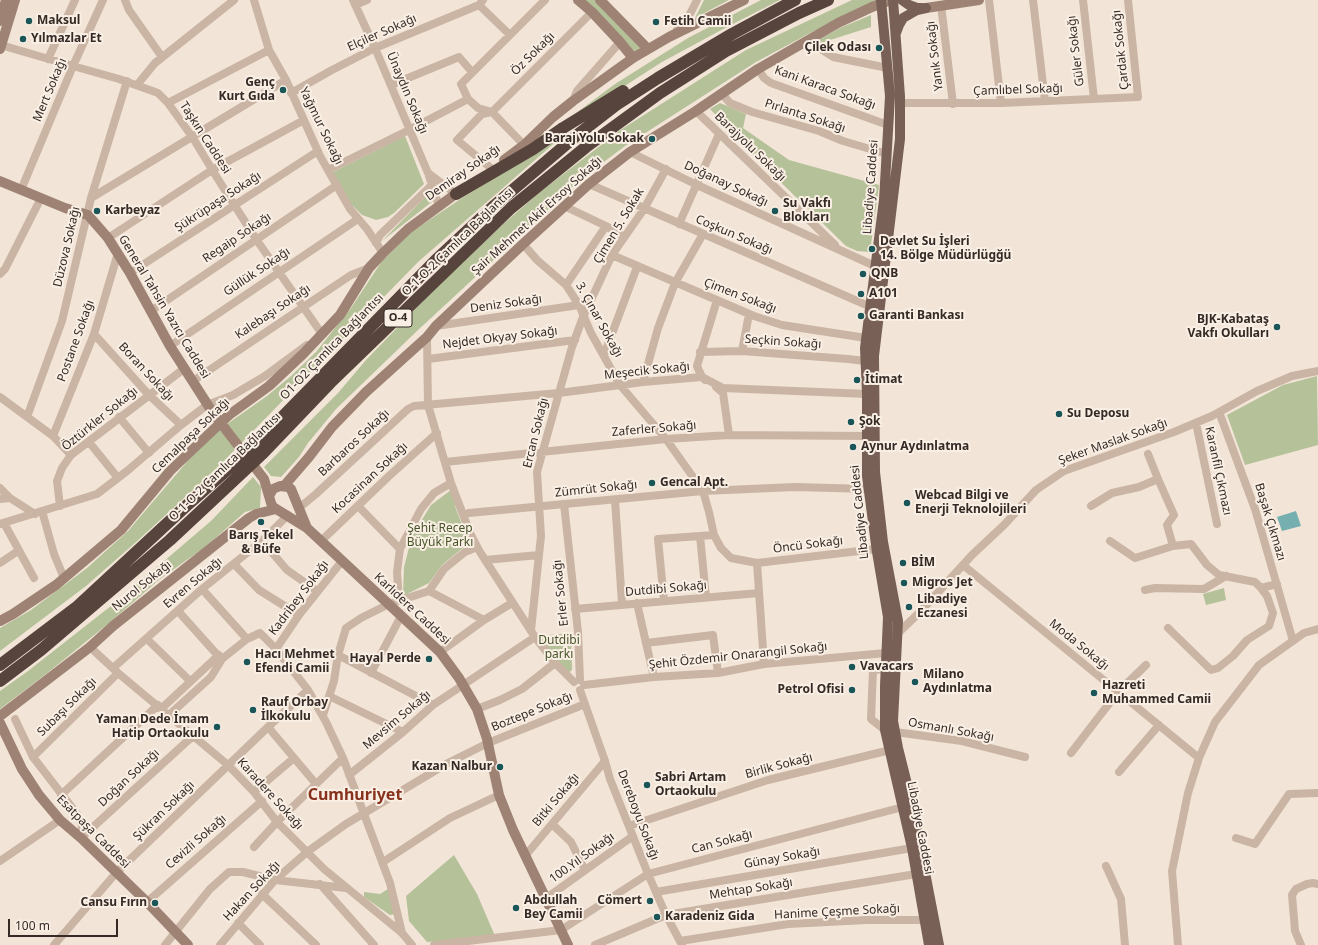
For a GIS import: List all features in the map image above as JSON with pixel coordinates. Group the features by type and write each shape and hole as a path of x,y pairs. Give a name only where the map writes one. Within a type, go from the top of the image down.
{"highway":[{"path":"456,194 533,149 563,128 697,45 724,31 794,0"},
{"name":"O1-O2 Çamlıca Bağlantısı","path":"0,665 78,606 185,507 253,447 436,260 495,205 576,136 616,105 658,78 732,34 794,0"},
{"name":"O-1-O-2 Çamlıca Bağlantısı","path":"0,681 40,650 176,534 263,454 330,383 511,208 586,147 660,93 726,51 799,13 828,0"}],"main road":[{"path":"0,21 6,0"},
{"path":"1,47 15,0"},
{"path":"578,0 592,12 633,58"},
{"path":"600,0 648,49"},
{"name":"Demiray Sokağı","path":"370,268 408,229 524,145 553,117 573,101 633,58 669,36 744,0"},
{"name":"Libadiye Caddesi","path":"881,0 890,96 884,200 864,361 867,394 867,476 868,490 898,621 897,634 885,669 890,750 912,848 929,945"},
{"name":"Libadiye Caddesi","path":"892,0 900,103 900,139 874,356 875,472 880,545 891,654 893,721 890,731 912,800 939,945"},
{"name":"Şair Mehmet Akif Ersoy Sokağı","path":"282,486 310,457 332,427 366,392 427,337 436,326 589,184 630,152 696,111 758,69 838,23 872,7 892,0"},
{"path":"896,41 899,25 903,18 917,10 979,0"},
{"path":"905,2 916,8 926,8"},
{"name":"General Tahsin Yazıcı Caddesi","path":"0,182 88,215 108,238 118,253 170,346 210,409"},
{"name":"Cemalpaşa Sokağı","path":"0,621 13,614 64,578 121,530 170,471 192,449 229,415 269,386 304,354 340,315 370,268"},
{"path":"210,409 264,479 271,504 281,512 291,507 293,504 296,480 310,457"},
{"path":"264,479 291,489 294,494"},
{"path":"269,496 273,489 282,486"},
{"name":"Karlıdere Caddesi","path":"294,494 307,528"},
{"name":"Karlıdere Caddesi","path":"281,512 307,528 389,604 440,652 459,678 477,709 488,743 499,795 513,830 568,945"},
{"name":"Nurol Sokağı","path":"0,716 90,647 112,626 249,518 256,514 281,512"},
{"name":"Esatpaşa Caddesi","path":"0,723 22,769 39,795 60,820 81,838 147,902 188,945"}],"street":[{"name":"Mert Sokağı","path":"21,190 72,66 103,0"},
{"path":"125,0 130,10 162,56"},
{"path":"137,85 154,63 234,0"},
{"name":"Yağmur Sokağı","path":"254,0 269,50 286,80 318,152 350,209 383,253"},
{"path":"354,3 367,0"},
{"path":"524,145 492,112 478,108 468,99 462,84 472,72 545,0"},
{"path":"989,0 1001,102"},
{"path":"1034,0 1045,102"},
{"name":"Güler Sokağı","path":"1083,0 1094,99"},
{"name":"Çardak Sokağı","path":"1128,0 1138,97"},
{"path":"48,59 71,1"},
{"path":"669,36 685,24 694,1"},
{"path":"481,2 510,36"},
{"name":"Elçiler Sokağı","path":"291,93 375,48 481,2"},
{"name":"Ünaydın Sokağı","path":"354,3 375,48 428,173 439,206"},
{"name":"Yanık Sokağı","path":"941,6 953,104"},
{"name":"Öz Sokağı","path":"492,168 457,140 482,114 492,112 592,12"},
{"path":"816,36 816,42 819,48 832,57 888,68"},
{"path":"573,101 577,91 620,42"},
{"name":"Taşkın Caddesi","path":"1,47 127,82 158,93 168,103 193,138 256,239 322,334"},
{"path":"168,103 269,50"},
{"path":"391,85 459,57 472,72"},
{"name":"Kani Karaca Sokağı","path":"758,69 764,78 771,83 888,124"},
{"path":"91,198 193,138 286,80"},
{"name":"Düzova Sokağı","path":"27,417 62,321 91,198 127,82"},
{"name":"Pırlanta Sokağı","path":"721,93 730,103 752,112 819,131 844,141 887,154"},
{"name":"Çamlıbel Sokağı","path":"900,103 953,104 1045,102 1138,97"},
{"path":"328,170 468,99"},
{"name":"Barajyolu Sokağı","path":"696,111 839,250"},
{"path":"108,238 212,170 304,120"},
{"path":"679,224 719,134"},
{"name":"Şükrüpaşa Sokağı","path":"130,273 318,152"},
{"name":"Doğanay Sokağı","path":"630,152 876,267"},
{"name":"Çimen 5. Sokak","path":"583,318 612,255 644,209 666,169"},
{"name":"Ünaydın Sokağı","path":"428,173 456,194"},
{"name":"Coşkun Sokağı","path":"589,184 870,307"},
{"name":"Regaip Sokağı","path":"151,311 336,185"},
{"path":"376,243 380,235 432,185"},
{"path":"0,274 5,269 41,198"},
{"path":"564,206 606,226 624,237"},
{"name":"Güllük Sokağı","path":"170,346 358,219"},
{"path":"566,285 606,226"},
{"path":"642,382 658,328 675,283 703,234"},
{"name":"3. Çınar Sokağı","path":"523,244 537,260 566,285 579,305 583,318 620,385 666,439 703,491"},
{"name":"Postane Sokağı","path":"53,436 94,334 118,253"},
{"name":"Çimen Sokağı","path":"612,255 749,314 782,324 866,338"},
{"path":"604,356 637,267"},
{"name":"Kalebaşı Sokağı","path":"192,381 351,275 370,268"},
{"path":"717,300 697,366 702,377 708,384 718,387 723,393 729,435"},
{"name":"Deniz Sokağı","path":"436,326 579,305"},
{"path":"742,350 749,314"},
{"name":"Ercan Sokağı","path":"533,633 541,536 537,472 559,393 583,318"},
{"name":"Boran Sokağı","path":"94,334 149,395 181,425"},
{"name":"Cemalpaşa Sokağı","path":"2,524 96,494 149,453 181,425 265,376 322,334"},
{"path":"427,337 428,405 451,483 470,533 477,547 512,603 533,633 555,663 579,684"},
{"name":"Nejdet Okyay Sokağı","path":"428,359 575,340"},
{"name":"Seçkin Sokağı","path":"700,352 742,350 848,358 864,361"},
{"name":"Öztürkler Sokağı","path":"60,506 57,481 62,468 71,454 89,442 119,417 185,368"},
{"name":"Şeker Maslak Sokağı","path":"897,634 920,612 963,565 1004,525 1036,490 1064,471 1196,423 1257,391 1292,376 1318,371"},
{"name":"Meşecik Sokağı","path":"428,405 559,393 642,382 702,377 723,388 867,394"},
{"path":"0,397 53,436 71,454"},
{"name":"Barbaros Sokağı","path":"299,508 408,409 414,406 428,405"},
{"name":"Başak Çıkmazı","path":"1219,412 1255,509 1293,641"},
{"path":"119,417 149,453"},
{"name":"Karanfil Çıkmazı","path":"1196,423 1217,524"},
{"name":"Kocasinan Sokağı","path":"321,541 436,433"},
{"name":"Zaferler Sokağı","path":"445,462 666,439 729,435 866,436"},
{"path":"89,442 118,478"},
{"path":"1148,454 1174,515 1167,525 1173,546"},
{"path":"1091,506 1112,493 1139,487 1158,479"},
{"path":"451,483 469,513 477,547"},
{"path":"399,601 397,572 400,549 421,509 434,493 451,483"},
{"name":"Zümrüt Sokağı","path":"469,513 703,491 795,487 868,490"},
{"path":"0,488 10,498 39,513 64,578"},
{"name":"Öncü Sokağı","path":"703,491 714,535 721,548 731,558 757,563 880,545"},
{"path":"0,499 10,498"},
{"path":"615,500 622,604"},
{"name":"Erler Sokağı","path":"564,504 578,632 579,684"},
{"path":"358,506 400,549"},
{"name":"Evren Sokağı","path":"116,670 178,611 262,541 281,512"},
{"path":"2,524 34,578"},
{"path":"664,601 658,539 714,535"},
{"path":"700,536 706,597"},
{"path":"262,541 287,570 317,591"},
{"path":"1110,541 1135,558 1173,546 1191,544 1207,565 1219,575 1255,582 1266,596 1274,613 1269,626 1247,640 1233,656 1218,668 1210,670 1168,628"},
{"path":"322,714 334,681 338,655 346,628 361,618 389,604 429,591 444,569 464,552 477,547"},
{"path":"0,563 18,551"},
{"path":"485,560 539,555"},
{"name":"Kadribey Sokağı","path":"276,649 317,591 342,561"},
{"name":"Öncü Sokağı","path":"757,563 764,664"},
{"path":"234,564 259,590 299,615"},
{"name":"Moda Sokağı","path":"963,565 1199,758"},
{"path":"1146,590 1155,588 1204,589 1226,576"},
{"path":"1261,588 1276,584"},
{"path":"202,590 247,639"},
{"path":"429,591 484,620"},
{"name":"Dutdibi Sokağı","path":"575,608 759,593"},
{"path":"440,652 484,620 512,603"},
{"path":"637,603 654,677"},
{"path":"178,611 220,657"},
{"path":"371,673 401,616"},
{"path":"1178,945 1172,871 1188,793 1199,758 1215,722 1258,665 1304,633 1318,629"},
{"path":"61,795 160,707 220,657 260,632 276,649 308,690 322,714 343,758 383,862 390,883 402,933"},
{"path":"463,686 533,633"},
{"path":"646,643 713,635 718,673"},
{"path":"147,639 190,682"},
{"name":"Karadere Sokağı","path":"90,647 228,765 262,801 277,822 307,852 346,888 402,933 412,945"},
{"name":"Şehit Özdemir Onarangil Sokağı","path":"579,684 718,673 764,664 891,654"},
{"path":"338,655 432,705"},
{"path":"169,715 210,677 220,657"},
{"path":"477,709 500,700 522,688 555,663"},
{"path":"1071,753 1118,692 1146,665"},
{"name":"Subaşı Sokağı","path":"34,757 116,670"},
{"name":"Dereboyu Sokağı","path":"579,684 610,779 648,874 666,915 681,943"},
{"name":"Mevsim Sokağı","path":"349,775 403,732 432,705 463,686"},
{"name":"Şükran Sokağı","path":"54,945 116,873 308,690"},
{"path":"329,696 403,732"},
{"name":"Boztepe Sokağı","path":"488,743 585,704"},
{"path":"15,719 34,757 61,795 77,814 82,825 81,838"},
{"path":"1119,772 1159,725"},
{"path":"268,727 316,784"},
{"name":"Osmanlı Sokağı","path":"890,731 962,741 1025,757"},
{"name":"Doğan Sokağı","path":"81,838 194,735"},
{"name":"Hakan Sokağı","path":"220,945 275,880 307,852 364,813 448,763 488,743"},
{"name":"Birlik Sokağı","path":"630,826 768,780 890,750"},
{"path":"254,792 294,758"},
{"path":"254,847 277,822 343,758"},
{"name":"Bitki Sokağı","path":"525,856 605,761"},
{"path":"1236,838 1255,844 1289,794 1318,793"},
{"path":"383,862 450,818 499,795"},
{"name":"Cevizli Sokağı","path":"147,902 262,801"},
{"name":"Can Sokağı","path":"561,930 648,874 903,807"},
{"path":"0,861 60,820"},
{"path":"552,824 571,842 585,870"},
{"name":"100.Yıl Sokağı","path":"545,899 633,836"},
{"name":"Günay Sokağı","path":"656,892 912,848"},
{"path":"1106,866 1121,899 1125,945"},
{"path":"165,945 210,889 229,872 243,872 275,880 346,888"},
{"name":"Mehtap Sokağı","path":"595,945 666,915 916,874"},
{"path":"320,884 374,945"},
{"path":"1301,945 1295,930 1292,895 1296,889 1307,884 1318,884"},
{"path":"262,894 316,945"},
{"name":"Hanime Çeşme Sokağı","path":"681,943 788,924 867,920 925,920"},
{"path":"238,923 260,945"},
{"path":"434,945 561,930"}],"green space":[{"path":"581,0 596,0 642,46 635,53"},
{"path":"704,0 729,0 695,18"},
{"path":"761,0 780,0 662,62 528,149 615,84 688,38"},
{"path":"852,0 881,0 812,32 756,62 625,146 580,180 417,331 336,409 308,443 299,457 281,477 271,476 264,467 338,393 366,360 420,304 494,232 540,192 622,129 746,50"},
{"path":"871,15 871,27 819,45 820,39 840,28"},
{"path":"720,103 746,114 743,128 789,160 879,185 870,252 857,251 846,246 762,164 710,109"},
{"path":"566,133 418,262 219,466 135,543 86,586 0,651 0,628 31,610 87,568 128,531 197,450 230,422 267,396 316,352 351,308 382,261 410,233 462,198"},
{"path":"405,136 424,184 388,217 376,220 362,215 352,205 331,173"},
{"path":"430,192 433,201 382,241"},
{"path":"1317,376 1318,445 1245,465 1227,415 1283,385"},
{"path":"253,477 261,487 260,508 245,512 205,547 160,579 109,623 0,709 0,691 116,602 211,521"},
{"name":"Şehit Recep Büyük Parkı","path":"451,490 456,509 469,543 442,565 429,583 403,596 404,567 412,536 431,505"},
{"path":"1224,588 1226,600 1206,605 1203,594"},
{"name":"Dutdibi parkı","path":"571,633 572,670 567,674 537,636"},
{"path":"454,855 477,894 495,936 427,942 409,921 406,896"},
{"path":"388,889 395,914 390,915 364,897 364,892 380,894"}],"water":[{"path":"1296,511 1301,526 1282,531 1277,517"}],"place":[{"name":"Maksul","path":"29,21"},
{"name":"Fetih Camii","path":"656,22"},
{"name":"Yılmazlar Et","path":"23,39"},
{"name":"Çilek Odası","path":"879,48"},
{"name":"Genç Kurt Gıda","path":"283,90"},
{"name":"Baraj Yolu Sokak","path":"652,139"},
{"name":"Karbeyaz","path":"97,211"},
{"name":"Su Vakfı Blokları","path":"775,211"},
{"name":"Devlet Su İşleri 14. Bölge Müdürlügğü","path":"872,249"},
{"name":"QNB","path":"863,274"},
{"name":"A101","path":"861,294"},
{"name":"Garanti Bankası","path":"861,316"},
{"name":"BJK-Kabataş Vakfı Okulları","path":"1277,327"},
{"name":"İtimat","path":"857,380"},
{"name":"Su Deposu","path":"1059,414"},
{"name":"Şok","path":"851,422"},
{"name":"Aynur Aydınlatma","path":"853,447"},
{"name":"Gencal Apt.","path":"652,483"},
{"name":"Webcad Bilgi ve Enerji Teknolojileri","path":"907,503"},
{"name":"Barış Tekel & Büfe","path":"261,522"},
{"name":"BİM","path":"903,563"},
{"name":"Migros Jet","path":"904,583"},
{"name":"Libadiye Eczanesi","path":"909,607"},
{"name":"Hayal Perde","path":"429,659"},
{"name":"Hacı Mehmet Efendi Camii","path":"247,662"},
{"name":"Vavacars","path":"852,667"},
{"name":"Milano Aydınlatma","path":"915,682"},
{"name":"Petrol Ofisi","path":"852,690"},
{"name":"Hazreti Muhammed Camii","path":"1094,693"},
{"name":"Rauf Orbay İlkokulu","path":"253,710"},
{"name":"Yaman Dede İmam Hatip Ortaokulu","path":"217,727"},
{"name":"Kazan Nalbur","path":"500,767"},
{"name":"Sabri Artam Ortaokulu","path":"647,785"},
{"name":"Cömert","path":"650,901"},
{"name":"Cansu Fırın","path":"155,903"},
{"name":"Abdullah Bey Camii","path":"516,908"},
{"name":"Karadeniz Gida","path":"657,917"}],"district":[{"name":"Cumhuriyet","path":"355,795"}]}
